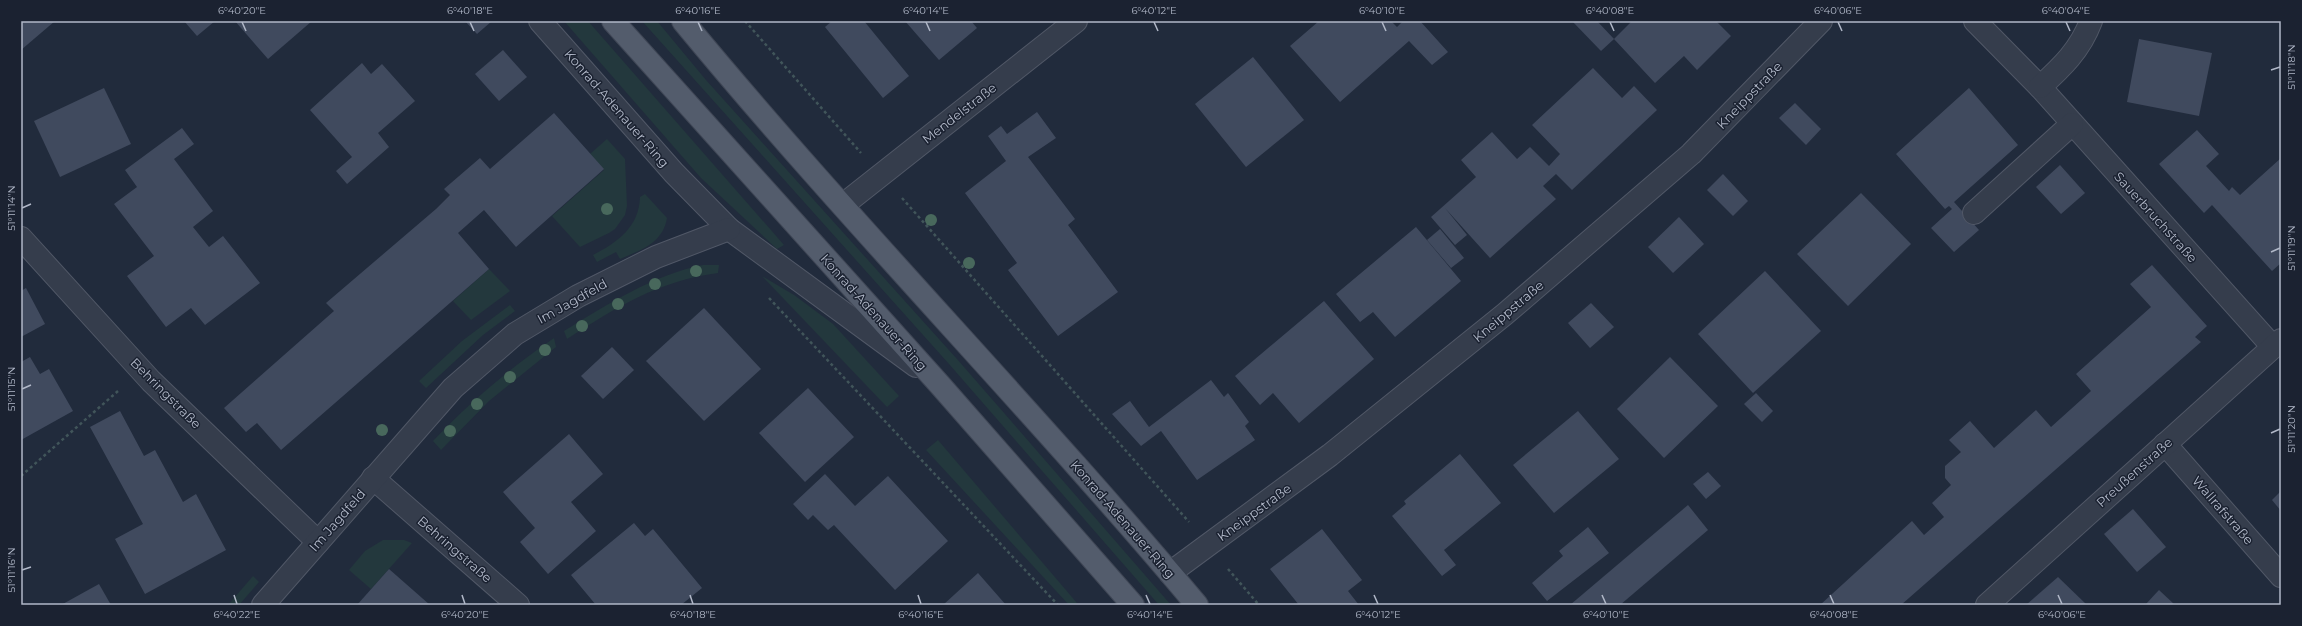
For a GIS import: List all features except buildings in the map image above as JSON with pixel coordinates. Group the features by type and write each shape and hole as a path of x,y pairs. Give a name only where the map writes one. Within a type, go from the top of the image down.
{"main road":[{"name":"Konrad-Adenauer-Ring","path":"613,21 940,385 1133,605"},
{"name":"Konrad-Adenauer-Ring","path":"683,21 842,205 1018,399 1197,605"}],"street":[{"name":"Konrad-Adenauer-Ring","path":"540,21 674,173 729,228"},
{"name":"Mendelstraße","path":"842,205 1076,21"},
{"name":"Kneippstraße","path":"1170,573 1330,455 1505,314 1691,154 1821,21"},
{"name":"Sauerbruchstraße","path":"1974,21 2040,87 2072,124 2277,343"},
{"path":"2040,87 2070,59 2084,39 2091,21"},
{"path":"1974,213 2072,124"},
{"path":"729,228 773,262 870,331 940,385"},
{"name":"Im Jagdfeld","path":"263,605 453,388 515,334 578,296 656,257 729,228"},
{"name":"Behringstraße","path":"21,238 151,381 318,542"},
{"name":"Preußenstraße","path":"1987,605 2277,343"},
{"name":"Wallrafstraße","path":"2165,444 2281,576"},
{"name":"Behringstraße","path":"373,478 518,605"}],"path":[{"path":"745,21 854,146"},
{"path":"904,201 1186,518"},
{"path":"765,294 1058,605"},
{"path":"21,476 120,390"},
{"path":"1235,576 1259,605"}],"green space":[{"path":"564,21 588,21 784,245 777,249 701,178"},
{"path":"642,21 657,21 706,80 957,359 1171,605 1159,605 949,364"},
{"path":"607,139 625,159 627,206 625,215 615,229 580,247 552,216 604,170 590,154"},
{"path":"645,194 667,218 665,227 661,234 656,240 643,249 620,259 616,252 597,262 593,255 611,245 626,232 636,217 640,197"},
{"path":"703,265 719,265 718,273 676,282 657,289 603,316 567,339 564,331 614,301 666,276"},
{"path":"489,269 510,291 471,320 453,301"},
{"path":"762,276 794,295 833,324 899,396 887,407"},
{"path":"510,305 515,311 483,335 426,388 419,381 462,341"},
{"path":"554,338 556,347 489,401 441,450 433,441 461,413 490,386"},
{"path":"938,440 1077,603 1069,605 926,450"},
{"path":"383,540 404,540 412,543 371,589 349,570 365,551"},
{"path":"253,576 259,582 239,605 228,605"}]}
